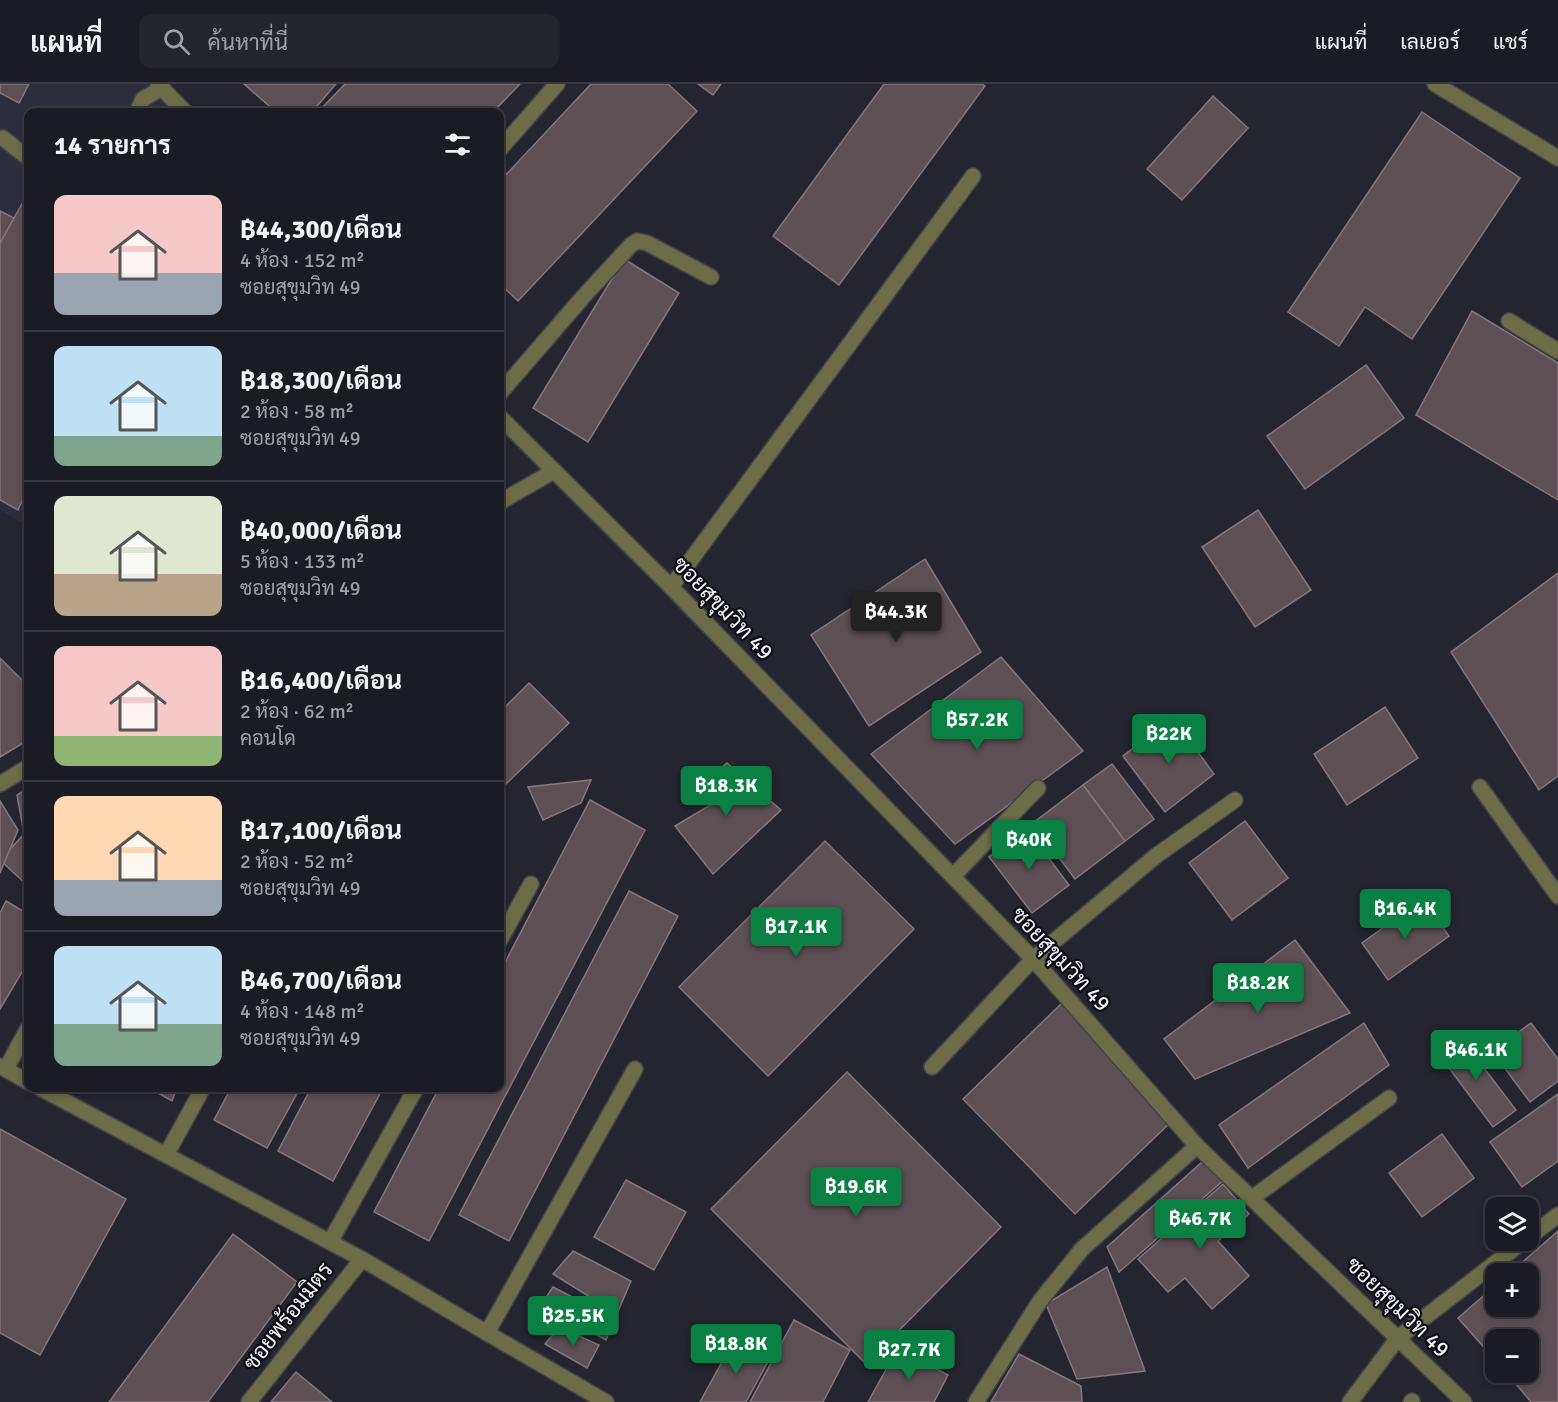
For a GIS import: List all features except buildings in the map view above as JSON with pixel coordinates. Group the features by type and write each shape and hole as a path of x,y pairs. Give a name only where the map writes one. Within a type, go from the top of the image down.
{"street":[{"path":"504,144 557,84"},
{"path":"1435,84 1558,158"},
{"path":"139,108 143,99 160,86 177,108"},
{"path":"2,137 24,145"},
{"path":"2,137 24,155"},
{"path":"671,587 973,176"},
{"path":"504,388 583,297 637,241 647,243 711,278"},
{"path":"1509,321 1558,351"},
{"name":"ซอยสุขุมวิท 49","path":"504,421 671,587 1033,959 1197,1146 1461,1401"},
{"path":"504,500 554,471"},
{"path":"0,784 24,770"},
{"path":"1480,787 1558,896"},
{"path":"953,876 1038,788"},
{"path":"932,1067 1033,959 1157,855 1235,800"},
{"path":"504,933 531,884"},
{"path":"24,1034 3,1068 24,1080"},
{"path":"487,1333 635,1069"},
{"path":"48,1092 362,1259 606,1402"},
{"path":"166,1155 201,1092"},
{"path":"330,1242 415,1092"},
{"path":"1252,1198 1389,1098"},
{"path":"976,1402 1040,1301 1082,1249 1197,1146"},
{"path":"1539,1230 1558,1215"},
{"path":"1350,1402 1398,1338 1511,1251"},
{"name":"ซอยพร้อมมิตร","path":"249,1402 362,1259"}],"shaded area":[{"path":"0,84 166,84 191,108 24,108 24,524 0,510"}]}
